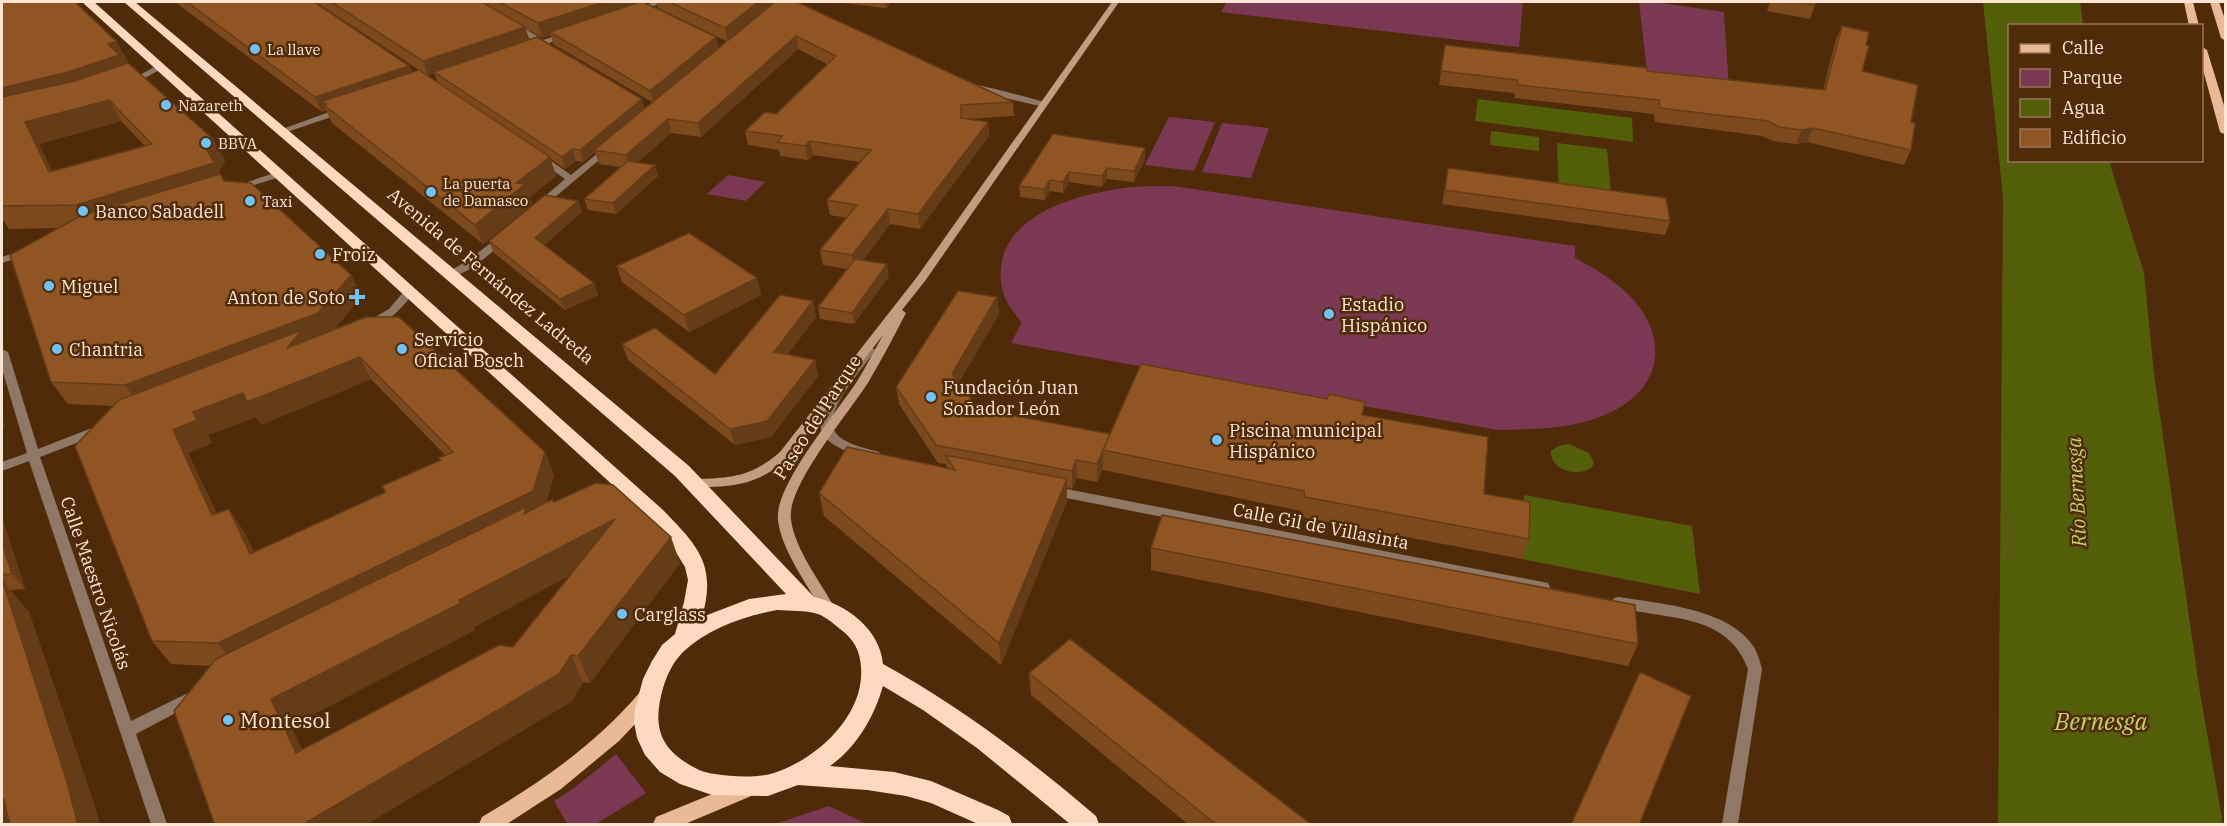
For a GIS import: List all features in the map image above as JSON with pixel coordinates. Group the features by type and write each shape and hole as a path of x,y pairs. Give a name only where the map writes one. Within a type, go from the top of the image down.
{"highway":[{"path":"88,2 280,174 681,543 693,560 698,580 684,639"},
{"name":"Avenida de Fernández Ladreda","path":"129,2 452,274 695,483 807,603"},
{"path":"777,602 807,603 829,610 851,624 869,644 875,670 871,697 857,724 834,751 800,775 776,783 754,786 714,786 696,782 668,764 657,752 646,728 649,695 662,664 684,639 718,618 747,607 777,602"},
{"path":"875,670 906,687 1024,768 1087,825"},
{"path":"800,775 904,784 945,797 982,813 1000,825"}],"main road":[{"path":"2188,2 2194,24"},
{"path":"2214,2 2226,38"},
{"path":"2203,53 2226,132"},
{"path":"489,825 538,795 593,755 627,722 649,695"},
{"path":"663,825 754,786"}],"street":[{"path":"637,2 659,14"},
{"path":"624,14 661,2"},
{"name":"Paseo del Parque","path":"695,483 753,478 771,468 784,455 921,279 1115,2"},
{"path":"503,19 534,36 553,51"},
{"path":"522,49 572,32"},
{"path":"117,87 142,78 160,67"},
{"path":"969,82 990,92 1044,104"},
{"path":"281,130 353,106"},
{"path":"525,217 621,137"},
{"path":"531,152 571,179"},
{"path":"231,189 280,174"},
{"path":"452,274 471,263 507,233"},
{"path":"2,260 34,250"},
{"name":"Paseo del Parque","path":"829,610 791,539 784,517 788,497 803,467 862,382 921,279"},
{"path":"357,330 393,311 409,292"},
{"path":"882,328 877,341 827,410 824,424 828,433 843,443 893,459"},
{"name":"Calle Maestro Nicolás","path":"2,353 33,454 159,825"},
{"path":"2,467 115,424"},
{"name":"Calle Gil de Villasinta","path":"1043,490 1561,591"},
{"path":"1608,600 1702,618 1737,636 1752,654 1755,669 1730,825"},
{"path":"128,729 213,687"}],"green space":[{"path":"1227,2 1523,2 1519,47 1221,12"},
{"path":"1639,2 1724,12 1729,90 1648,79"},
{"path":"1169,117 1215,122 1194,171 1145,165"},
{"path":"1222,123 1269,128 1251,178 1202,172"},
{"path":"728,175 765,182 746,201 707,194"},
{"name":"Estadio Hispánico","path":"1146,186 1173,186 1575,246 1575,258 1616,283 1640,308 1649,322 1654,337 1653,367 1647,381 1637,394 1608,414 1562,426 1498,430 1011,343 1022,322 1005,298 1001,284 1001,269 1006,248 1018,230 1036,216 1080,197"},
{"path":"616,754 646,793 596,824 567,824 554,801"},
{"path":"829,806 867,824 775,824"}],"water":[{"name":"Bernesga","path":"1983,2 2080,2 2083,24 2008,24 2008,162 2109,162 2144,273 2154,374 2200,693 2223,824 1998,824 2003,197"},
{"path":"1478,99 1632,118 1633,142 1475,121"},
{"path":"1491,131 1539,137 1539,151 1490,145"},
{"path":"1557,143 1607,149 1612,203 1559,197"},
{"path":"1569,444 1589,453 1594,463 1592,467 1573,472 1560,468 1555,463 1551,451 1558,446"},
{"path":"1524,495 1692,526 1700,594 1522,559"}],"building":[{"path":"2,2 75,2 116,41 108,44 119,55 68,72 2,88"},
{"path":"187,2 314,2 409,66 315,97"},
{"path":"331,2 482,2 525,27 423,61"},
{"path":"499,2 604,2 538,23"},
{"path":"640,2 716,37 650,91 550,32"},
{"path":"669,2 758,2 725,28"},
{"path":"775,2 797,2 1013,102 961,105 961,118 988,122 918,214 888,209 852,255 820,250 857,205 827,200 871,150 810,141 805,146 777,142 783,136 745,131 765,112 776,114 836,56 796,36 698,123 668,119 626,155 594,150"},
{"path":"1796,2 1816,2 1815,5"},
{"path":"1842,26 1869,32 1866,45 1869,46 1862,71 1918,85 1911,122 1915,123 1911,150 1813,128 1802,130 1779,127 1768,121 1660,108 1659,100 1518,85 1517,80 1441,71 1445,45 1647,68 1647,71 1825,90"},
{"path":"537,37 642,99 580,150 572,149 562,157 434,72"},
{"path":"128,63 213,139 207,150 214,163 76,205 2,206 2,97 75,81","holes":["109,100 152,144 49,172 25,122"]},
{"path":"419,70 550,157 516,183 525,184 475,225 324,105 327,104 323,101"},
{"path":"1053,134 1145,148 1134,171 1107,168 1102,176 1069,172 1063,182 1050,180 1044,189 1019,186"},
{"path":"628,161 655,165 613,203 584,199"},
{"path":"1448,168 1666,198 1670,221 1445,190"},
{"path":"220,174 224,181 251,183 351,275 318,313 125,385 51,382 10,255 80,216"},
{"path":"545,195 578,201 535,238 594,283 560,299 489,241"},
{"path":"689,233 757,278 684,315 617,266"},
{"path":"855,259 887,264 852,313 818,307"},
{"name":"Fundación Juan Soñador León","path":"958,291 997,297 952,374 979,409 1110,434 1097,464 1076,460 1072,471 936,445 896,387"},
{"path":"780,295 813,301 774,352 815,360 767,421 730,429 622,344 655,328 715,374"},
{"path":"366,317 399,317 545,452 533,491 218,643 152,641 75,446 119,400 302,330 287,348","holes":["360,357 453,452 439,458 441,460 382,486 386,492 250,554 229,509 212,515 173,430 197,420 193,412 243,393 247,402"]},
{"path":"1141,364 1327,399 1329,394 1365,402 1362,415 1488,437 1484,494 1530,502 1529,539 1305,497 1304,491 1103,450"},
{"path":"847,447 955,470 945,455 1067,479 999,643 819,493"},
{"path":"596,483 613,485 671,537 578,656 571,655 559,674 302,825 215,825 174,711 216,659 526,507 524,514 553,499 554,502","holes":["615,519 513,647 499,645 296,753 271,699 461,603 459,600"]},
{"path":"1162,515 1635,605 1638,644 1151,548"},
{"path":"2,543 12,574 2,575"},
{"path":"3,582 67,782 78,825 10,825 4,799 2,800"},
{"path":"1070,639 1312,825 1217,825 1029,673"},
{"path":"1640,672 1691,696 1639,825 1571,825"}],"place":[{"name":"La llave","path":"255,49"},
{"name":"Nazareth","path":"166,105"},
{"name":"BBVA","path":"206,143"},
{"name":"La puerta de Damasco","path":"431,192"},
{"name":"Taxi","path":"250,201"},
{"name":"Banco Sabadell","path":"83,211"},
{"name":"Froiz","path":"320,254"},
{"name":"Miguel","path":"49,286"},
{"name":"Anton de Soto","path":"357,297"},
{"name":"Estadio Hispánico","path":"1329,314"},
{"name":"Chantria","path":"57,349"},
{"name":"Servicio Oficial Bosch","path":"402,349"},
{"name":"Fundación Juan Soñador León","path":"931,397"},
{"name":"Piscina municipal Hispánico","path":"1217,440"},
{"name":"Carglass","path":"622,614"},
{"name":"Montesol","path":"228,720"}],"water label":[{"name":"Río Bernesga","path":"2076,492"}]}
